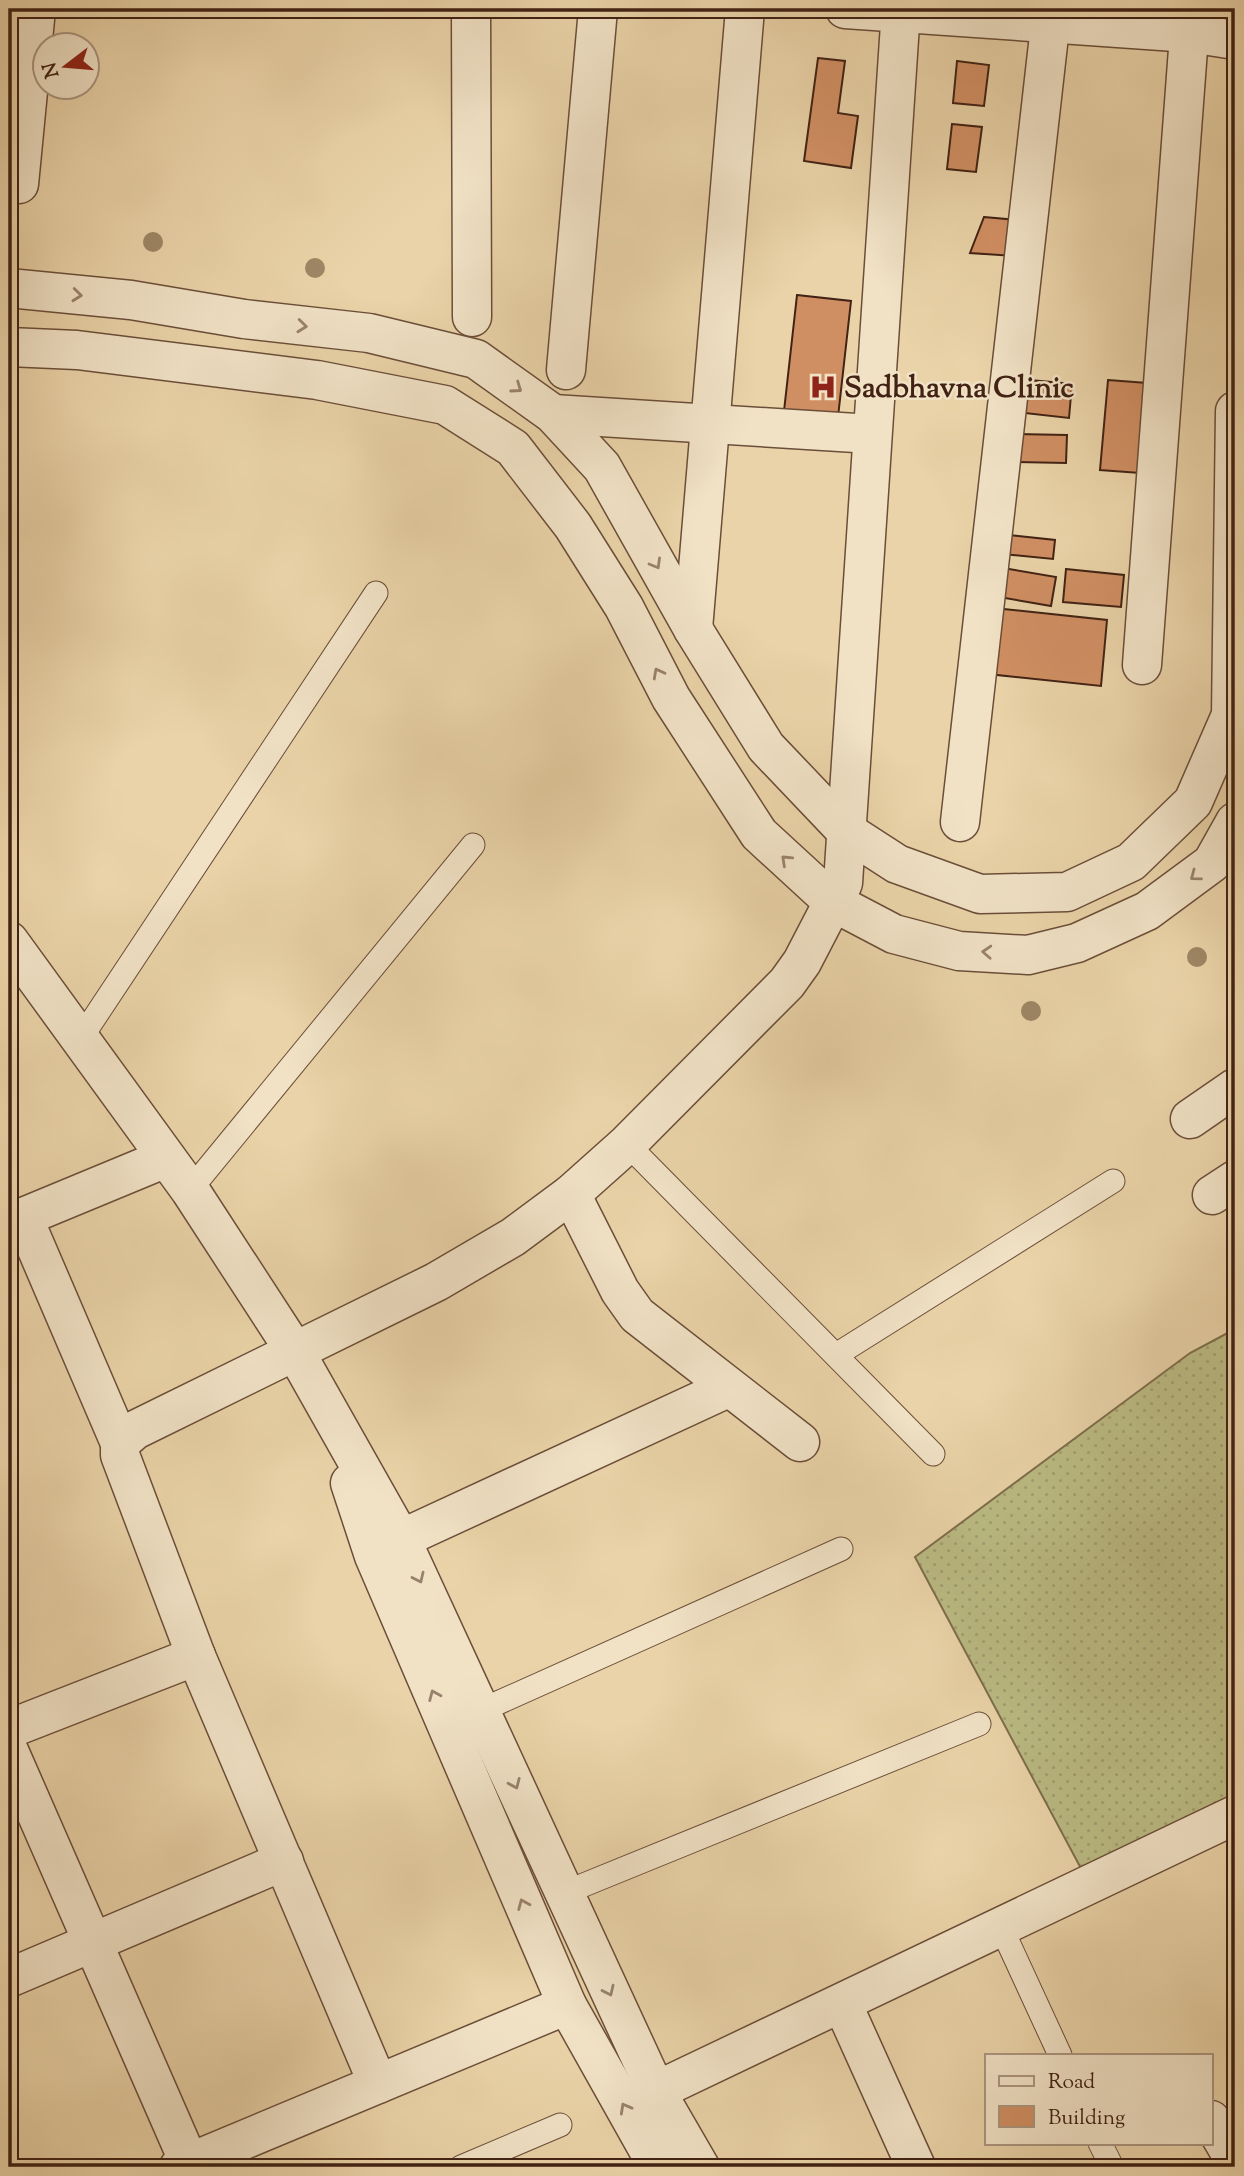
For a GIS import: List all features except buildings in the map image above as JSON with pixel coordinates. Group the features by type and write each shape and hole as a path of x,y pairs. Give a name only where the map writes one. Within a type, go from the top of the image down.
{"street":[{"path":"19,184 36,9"},
{"path":"471,9 472,317"},
{"path":"566,370 598,9"},
{"path":"693,629 745,9"},
{"path":"845,9 1191,21 1235,40"},
{"path":"120,1443 135,1430 436,1282 513,1237 571,1194 627,1144 787,983 833,902 843,883 901,11"},
{"path":"960,822 1051,16"},
{"path":"1142,666 1191,21"},
{"path":"9,288 131,300 244,319 369,333 476,359 553,414 602,467 693,629 766,747 846,831 897,864 980,894 1067,892 1132,862 1193,802 1231,715 1235,411"},
{"path":"9,347 77,350 317,380 444,405 513,448 573,526 624,607 671,698 759,834 833,902 894,934 959,951 1028,955 1077,943 1147,911 1212,863 1235,822"},
{"path":"553,414 872,434"},
{"path":"9,942 190,1190 296,1353 326,1411 401,1539 656,2091 700,2167"},
{"path":"1189,1119 1235,1088"},
{"path":"166,1158 16,1220 120,1443 120,1455 196,1656 378,2084"},
{"path":"571,1194 620,1292 637,1315 800,1442"},
{"path":"401,1539 728,1388"},
{"path":"326,1411 374,1556 567,2005 658,2167"},
{"path":"9,1729 196,1656"},
{"path":"9,1751 187,2166 567,2005"},
{"path":"656,2091 1235,1815"},
{"path":"9,1978 284,1861"},
{"path":"842,2003 916,2167"},
{"path":"1212,2111 1235,2098"},
{"path":"1212,2122 1235,2161"}],"lane":[{"path":"79,1041 376,593"},
{"path":"190,1190 473,845"},
{"path":"627,1144 933,1454"},
{"path":"836,1355 1113,1181"},
{"path":"482,1710 841,1549"},
{"path":"564,1893 978,1724"},
{"path":"1001,1927 1060,2054"},
{"path":"461,2167 560,2124"},
{"path":"1100,2144 1112,2167"}],"green space":[{"path":"1235,1329 1235,1803 1085,1876 915,1557 1190,1353"}],"place":[{"name":"Sadbhavna Clinic","path":"823,387"}]}
